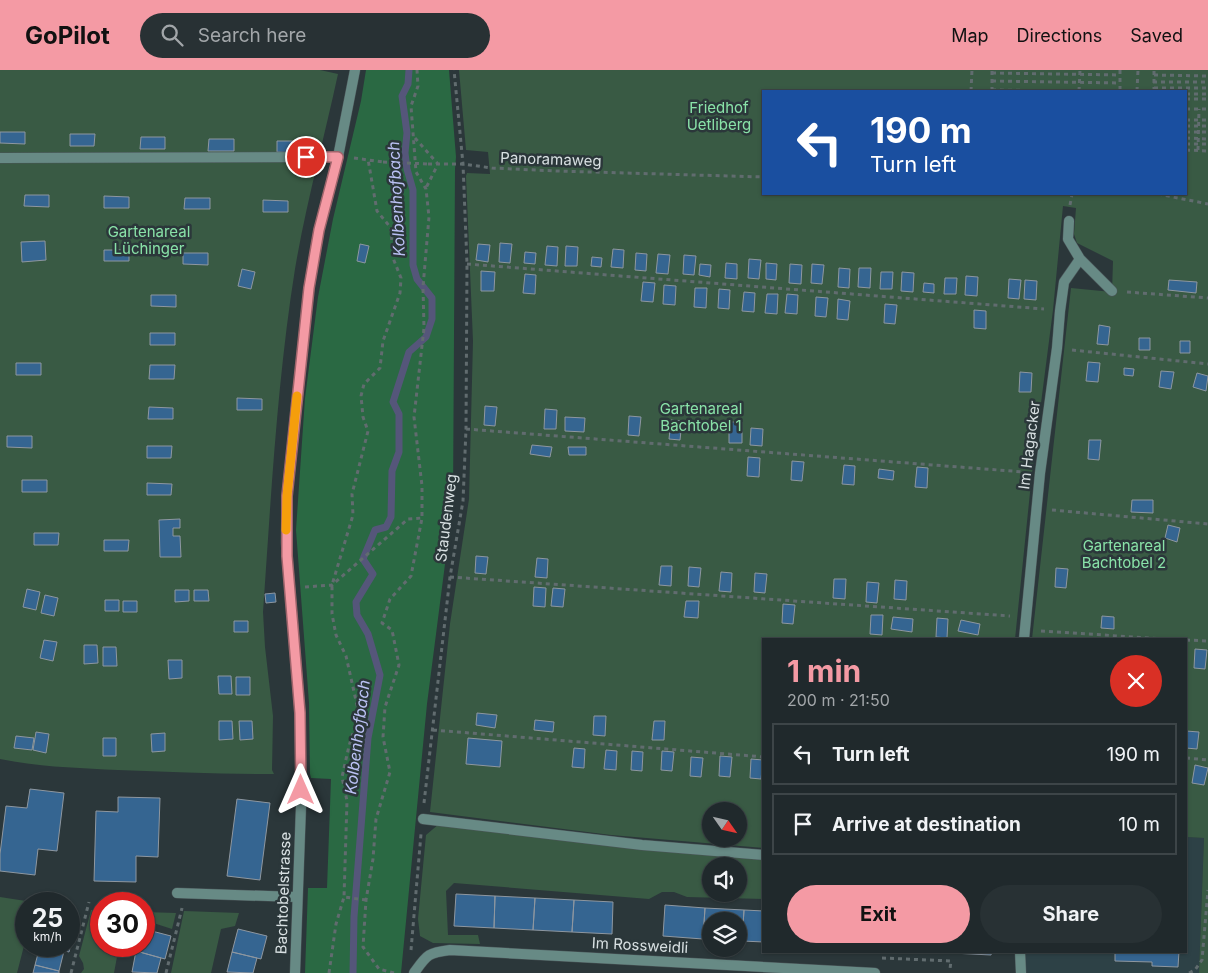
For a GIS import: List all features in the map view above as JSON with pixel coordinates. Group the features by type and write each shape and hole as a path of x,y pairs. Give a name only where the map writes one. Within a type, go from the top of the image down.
{"street":[{"name":"Bachtobelstrasse","path":"295,973 301,806 300,713 286,542 287,496 309,288 319,230 338,157 356,70"},
{"path":"0,158 338,157"},
{"path":"1069,221 1068,239 1080,259 1112,290"},
{"name":"Im Hagacker","path":"1024,635 1040,473 1064,282 1080,259"},
{"path":"423,818 642,845 762,855"},
{"path":"177,893 297,897"},
{"name":"Im Rossweidli","path":"414,973 427,956 434,952 450,950 875,973"},
{"path":"1020,953 1021,973"}],"path":[{"path":"394,973 379,969 363,947 366,900 373,859 376,819 390,772 383,737 384,707 399,665 392,630 382,623 390,599 411,576 422,518 422,486 414,418 424,328 423,300 429,217 426,189 416,172 411,106 418,86 417,70"},
{"name":"Staudenweg","path":"408,959 411,951 423,818 450,577 463,501 466,429 467,264 462,164 454,70"},
{"path":"971,90 972,70"},
{"path":"1120,70 1120,90"},
{"path":"1137,90 1138,70"},
{"path":"1154,70 1154,90 1208,88"},
{"path":"992,90 992,72 1080,72 1120,75"},
{"path":"1079,90 1080,72"},
{"path":"1154,75 1208,76"},
{"path":"992,81 1120,83"},
{"path":"1153,82 1208,82"},
{"path":"1187,94 1208,94"},
{"path":"1187,99 1208,99"},
{"path":"1187,109 1208,109"},
{"path":"1198,150 1199,109"},
{"path":"1187,120 1208,120"},
{"path":"1187,126 1208,126"},
{"path":"1187,132 1208,132"},
{"path":"414,137 438,164 426,189"},
{"path":"1187,138 1208,139"},
{"path":"1187,144 1208,144"},
{"path":"1187,150 1208,151"},
{"name":"Panoramaweg","path":"338,157 383,162 462,164 492,168 762,177"},
{"path":"329,973 336,924 344,897 347,801 342,778 359,714 346,656 336,634 332,614 332,585 353,515 352,494 368,431 363,418 361,396 364,384 380,368 383,341 400,293 401,278 393,258 391,228 377,211 368,159"},
{"path":"1070,204 1072,195"},
{"path":"1163,195 1208,204"},
{"path":"467,264 1060,310"},
{"path":"1112,290 1208,298"},
{"path":"1057,348 1208,364"},
{"path":"466,429 1040,473"},
{"path":"1037,509 1208,524"},
{"path":"290,588 332,585 408,520 422,518"},
{"path":"450,577 1026,617"},
{"path":"1024,635 1130,638"},
{"path":"1187,640 1208,641"},
{"path":"433,730 762,757"},
{"path":"1187,758 1208,760"},
{"path":"1189,973 1195,970 1202,960 1208,890"},
{"path":"344,897 366,900"},
{"path":"71,973 89,902"},
{"path":"166,973 182,907"},
{"path":"873,957 951,961 950,969"}],"shaded area":[{"path":"1187,837 1204,838 1199,973 1026,973 1026,953 1187,953"}],"green space":[{"name":"Gartenareal Lüchinger","path":"0,70 320,70 338,74 299,245 279,397 263,612 273,716 272,770 274,774 88,769 0,759"},
{"path":"366,70 449,70 456,157 453,502 427,704 401,973 305,973 308,888 327,888 331,779 311,778 310,774 309,703 296,530 305,398 318,297 333,219 361,101"},
{"name":"Gartenareal Bachtobel 1","path":"459,70 1208,70 1208,973 1199,973 1204,838 1187,837 1187,638 1032,638 1071,288 1112,292 1113,261 1077,243 1074,234 1076,208 1063,206 1053,310 1032,473 1015,638 762,638 762,848 748,847 748,802 702,802 702,843 611,835 430,812 450,624 469,499 473,341 466,176 467,173 490,174 488,152 466,150"},
{"path":"439,824 737,857 702,857 702,897 687,897 674,892 662,892 649,899 454,883 446,891 448,935 478,935 480,944 433,943 420,936 418,919 426,835"},
{"path":"747,858 762,860 762,899 747,899"},
{"path":"0,897 15,899 15,957 21,957 17,973 0,973"},
{"path":"184,911 239,913 235,926 221,929 211,973 171,973"},
{"path":"155,912 176,913 172,929 155,924"},
{"path":"90,914 90,957 117,957 114,973 81,973 84,969 80,957"}],"building":[{"path":"0,132 25,132 25,144 0,143"},
{"path":"70,134 95,134 94,146 70,146"},
{"path":"141,137 165,137 165,149 140,149"},
{"path":"209,139 234,139 234,151 208,151"},
{"path":"277,141 302,141 302,153 277,152"},
{"path":"25,195 49,195 49,207 24,206"},
{"path":"104,196 129,197 129,208 104,208"},
{"path":"185,198 210,198 210,209 184,209"},
{"path":"263,200 288,201 288,212 263,212"},
{"path":"45,241 46,260 22,262 21,242"},
{"path":"500,243 512,244 510,263 499,262"},
{"path":"360,244 369,246 365,263 357,261"},
{"path":"478,244 490,245 488,262 476,260"},
{"path":"547,246 558,247 557,266 545,265"},
{"path":"566,246 578,247 577,266 565,266"},
{"path":"613,249 624,250 623,268 611,267"},
{"path":"104,250 129,250 129,261 104,261"},
{"path":"525,252 536,253 535,264 524,263"},
{"path":"183,253 208,253 208,265 183,264"},
{"path":"636,253 647,254 646,271 635,270"},
{"path":"658,254 670,255 668,274 656,273"},
{"path":"684,255 696,256 694,275 683,274"},
{"path":"592,257 602,258 601,267 591,266"},
{"path":"749,259 761,260 759,279 748,278"},
{"path":"726,263 737,264 737,279 725,278"},
{"path":"766,263 777,264 776,280 766,279"},
{"path":"700,264 711,265 710,277 699,275"},
{"path":"790,264 802,265 801,284 789,283"},
{"path":"812,264 824,265 822,284 811,283"},
{"path":"839,268 850,269 849,288 838,287"},
{"path":"859,268 871,268 870,288 858,287"},
{"path":"242,269 255,272 251,289 238,286"},
{"path":"481,271 495,272 494,291 481,291"},
{"path":"881,272 893,272 892,289 880,289"},
{"path":"902,272 914,273 913,292 901,291"},
{"path":"525,274 536,275 535,294 523,293"},
{"path":"966,276 978,277 977,296 965,295"},
{"path":"945,278 957,278 956,294 944,294"},
{"path":"1009,279 1021,280 1019,299 1008,298"},
{"path":"1025,280 1037,281 1036,300 1024,299"},
{"path":"1169,280 1197,282 1196,293 1168,290"},
{"path":"643,282 655,283 653,302 641,301"},
{"path":"924,283 934,284 934,293 923,292"},
{"path":"664,285 676,286 675,305 663,304"},
{"path":"695,288 707,288 706,308 694,307"},
{"path":"719,289 730,290 729,309 718,308"},
{"path":"744,292 755,293 754,312 742,311"},
{"path":"767,294 778,294 777,314 765,313"},
{"path":"787,294 798,295 797,314 785,313"},
{"path":"151,295 176,295 176,307 151,306"},
{"path":"816,297 828,298 826,317 815,316"},
{"path":"838,299 850,301 848,320 837,319"},
{"path":"885,304 897,305 895,324 884,323"},
{"path":"974,310 986,311 986,329 974,328"},
{"path":"1099,325 1110,327 1108,345 1097,344"},
{"path":"150,333 175,333 175,345 150,345"},
{"path":"1139,338 1150,338 1150,350 1139,350"},
{"path":"1180,341 1190,341 1190,353 1180,353"},
{"path":"1088,362 1100,363 1098,382 1086,381"},
{"path":"16,363 41,363 41,375 16,375"},
{"path":"150,365 175,365 174,379 149,379"},
{"path":"1124,368 1134,369 1133,376 1124,375"},
{"path":"1161,371 1174,372 1171,389 1159,387"},
{"path":"1020,372 1032,373 1031,392 1019,392"},
{"path":"1197,373 1208,376 1206,391 1193,387"},
{"path":"237,398 262,399 262,410 237,410"},
{"path":"485,406 497,407 495,426 484,425"},
{"path":"149,407 173,408 173,419 148,419"},
{"path":"545,409 557,410 556,429 544,429"},
{"path":"629,416 641,417 639,436 628,435"},
{"path":"565,417 585,418 584,432 565,431"},
{"path":"671,420 682,421 680,440 669,439"},
{"path":"729,422 742,422 742,443 729,443"},
{"path":"751,428 763,429 762,446 750,445"},
{"path":"7,436 32,436 32,448 7,447"},
{"path":"1089,440 1101,440 1099,460 1088,459"},
{"path":"532,445 552,447 550,457 530,454"},
{"path":"147,446 172,446 171,458 147,458"},
{"path":"568,447 586,447 586,455 569,455"},
{"path":"748,457 760,458 759,477 747,476"},
{"path":"792,461 804,462 802,481 791,480"},
{"path":"844,465 855,466 854,485 842,484"},
{"path":"917,467 928,468 927,488 915,487"},
{"path":"879,469 894,471 893,480 878,478"},
{"path":"22,480 47,480 47,492 22,492"},
{"path":"147,483 172,484 171,495 147,495"},
{"path":"1132,500 1153,500 1153,513 1131,512"},
{"path":"180,519 180,528 173,528 173,536 180,536 181,557 160,557 159,520"},
{"path":"1168,525 1180,528 1177,542 1165,538"},
{"path":"34,533 59,533 58,545 34,545"},
{"path":"104,540 129,540 128,551 104,551"},
{"path":"476,556 488,557 486,574 475,573"},
{"path":"537,558 548,559 547,578 535,577"},
{"path":"661,566 672,566 671,586 659,585"},
{"path":"689,567 701,568 699,587 688,586"},
{"path":"1056,568 1068,569 1066,588 1055,587"},
{"path":"721,572 732,573 731,592 719,591"},
{"path":"755,573 767,574 765,593 754,592"},
{"path":"834,579 846,579 845,599 833,598"},
{"path":"895,580 907,581 906,600 894,599"},
{"path":"867,582 879,583 877,603 866,602"},
{"path":"534,587 546,588 545,607 533,606"},
{"path":"553,588 565,589 563,607 551,606"},
{"path":"27,589 40,592 36,610 23,607"},
{"path":"175,590 189,590 189,601 175,602"},
{"path":"194,590 208,590 209,601 194,601"},
{"path":"275,593 276,602 266,603 265,594"},
{"path":"45,595 58,598 54,616 41,613"},
{"path":"105,600 119,600 119,611 105,611"},
{"path":"123,601 137,601 137,612 123,612"},
{"path":"686,601 699,601 698,618 684,617"},
{"path":"783,604 795,605 793,624 782,623"},
{"path":"871,615 883,615 882,635 870,634"},
{"path":"1102,616 1114,617 1114,629 1101,628"},
{"path":"893,617 913,619 912,632 891,629"},
{"path":"937,618 948,619 947,638 936,637"},
{"path":"961,620 980,624 978,635 958,631"},
{"path":"234,621 248,621 248,632 234,632"},
{"path":"44,640 57,642 53,661 40,658"},
{"path":"84,645 97,645 98,663 84,664"},
{"path":"103,647 116,647 117,666 103,666"},
{"path":"1195,649 1207,650 1205,669 1194,668"},
{"path":"168,660 182,660 182,678 169,679"},
{"path":"218,676 231,676 232,694 219,694"},
{"path":"236,677 250,677 250,695 236,695"},
{"path":"477,713 497,715 495,728 476,725"},
{"path":"594,716 606,716 605,736 593,735"},
{"path":"535,720 554,722 553,732 534,730"},
{"path":"219,721 232,721 233,739 219,740"},
{"path":"239,721 252,721 253,739 240,740"},
{"path":"654,721 665,721 664,740 652,740"},
{"path":"1187,731 1199,732 1197,749 1187,748"},
{"path":"36,732 49,734 46,753 33,750"},
{"path":"165,733 165,751 152,752 151,734"},
{"path":"16,736 34,738 32,750 14,748"},
{"path":"103,738 116,738 116,756 103,756"},
{"path":"468,738 502,741 500,767 466,764"},
{"path":"574,748 585,749 584,768 572,767"},
{"path":"606,750 617,751 616,770 604,769"},
{"path":"632,751 643,752 642,771 631,770"},
{"path":"662,751 674,752 672,771 661,770"},
{"path":"720,756 732,757 730,777 719,776"},
{"path":"691,757 703,758 701,777 690,776"},
{"path":"751,759 762,760 761,779 750,778"},
{"path":"1195,765 1208,768 1204,785 1192,783"},
{"path":"30,789 64,793 57,851 38,849 35,875 0,871 0,854 6,806 27,808"},
{"path":"118,797 160,798 158,857 136,856 136,882 94,881 96,811 118,812"},
{"path":"237,799 270,803 260,880 227,876"},
{"path":"456,894 495,896 494,928 454,926"},
{"path":"495,896 535,898 533,930 494,928"},
{"path":"535,898 574,900 572,932 533,930"},
{"path":"574,900 613,902 612,934 572,932"},
{"path":"665,905 705,908 705,912 702,912 702,939 663,936"},
{"path":"705,908 744,910 744,912 705,912"},
{"path":"744,910 762,911 762,942 747,941 747,912 744,912"},
{"path":"238,929 267,936 261,959 232,952"},
{"path":"155,932 171,936 165,959 155,956"},
{"path":"232,952 257,958 253,973 227,972"},
{"path":"952,953 992,953 991,955"},
{"path":"1115,953 1179,953 1178,967 1152,966 1152,962 1115,961"},
{"path":"37,957 62,957 59,971 35,965"},
{"path":"135,957 161,958 157,973 132,972"},
{"path":"35,965 59,971 59,973 33,973"}],"waterway":[{"name":"Kolbenhofbach","path":"353,973 354,917 368,738 380,675 368,634 357,615 356,602 373,574 363,559 375,530 386,527 391,517 392,471 399,452 399,414 393,402 409,352 426,337 432,319 432,298 417,279 413,265 413,190 405,153 407,133 402,96 408,84 409,70"}],"slow traffic":[{"path":"286,530 287,496 297,396"}],"route":[{"path":"301,790 300,713 286,542 287,496 309,288 319,230 338,157 306,157"}],"park label":[{"name":"Friedhof Uetliberg","path":"719,116"},
{"name":"Gartenareal Bachtobel 2","path":"1124,554"}]}
